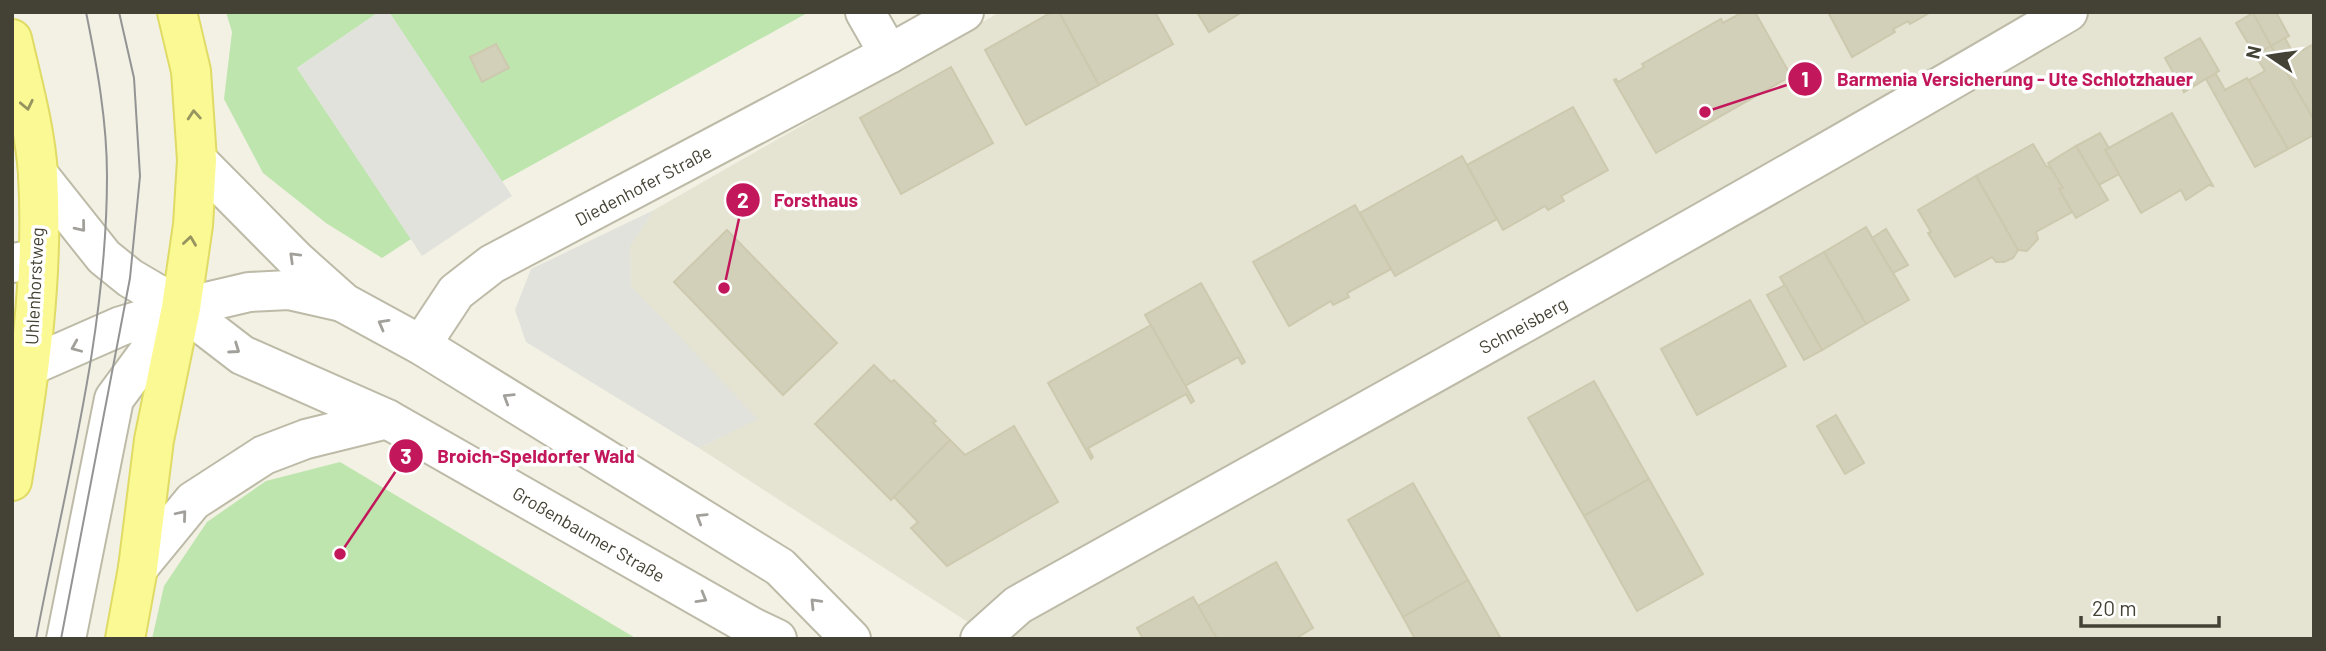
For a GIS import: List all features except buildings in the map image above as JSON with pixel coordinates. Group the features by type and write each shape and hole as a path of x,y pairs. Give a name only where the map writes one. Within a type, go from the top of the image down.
{"main road":[{"path":"125,639 138,568 154,440 181,308 192,225 197,160 191,71 177,12"},
{"path":"12,39 33,133 38,174"},
{"name":"Uhlenhorstweg","path":"12,481 30,366 25,261 38,174"}],"street":[{"path":"865,12 889,54"},
{"name":"Diedenhofer Straße","path":"421,345 456,292 492,264 964,12"},
{"name":"Schneisberg","path":"980,639 1018,605 1717,215 2068,12"},
{"path":"197,160 297,261 345,303 421,345 780,567 851,639"},
{"name":"Großenbaumer Straße","path":"38,174 104,257 130,278 181,308 242,355 387,419 777,639"},
{"path":"30,366 121,326 249,292 289,290 345,303"},
{"path":"66,639 114,399 181,308"},
{"path":"43,639 79,446 121,326"},
{"path":"138,568 193,501 264,455 306,439 387,419"}],"shaded area":[{"path":"379,12 389,12 512,196 422,256 297,68"},
{"path":"1000,12 2314,12 2314,639 994,639 699,448 757,419 631,286 630,246 654,210"},
{"path":"654,210 630,246 631,286 758,419 699,448 526,342 515,310 531,269"}],"green space":[{"path":"226,12 379,12 297,68 411,239 382,258 326,223 263,173 224,99 232,32"},
{"path":"389,12 809,12 501,182"},
{"path":"340,462 637,639 152,639 164,586 207,522 266,481"}],"tram line":[{"path":"36,639 92,351 105,235 105,135 86,12"},
{"path":"61,639 130,278 140,176 134,78 119,12"}],"place":[{"name":"Barmenia Versicherung - Ute Schlotzhauer","path":"1705,112"},
{"name":"Forsthaus","path":"724,288"},
{"name":"Broich-Speldorfer Wald","path":"340,554"}]}
